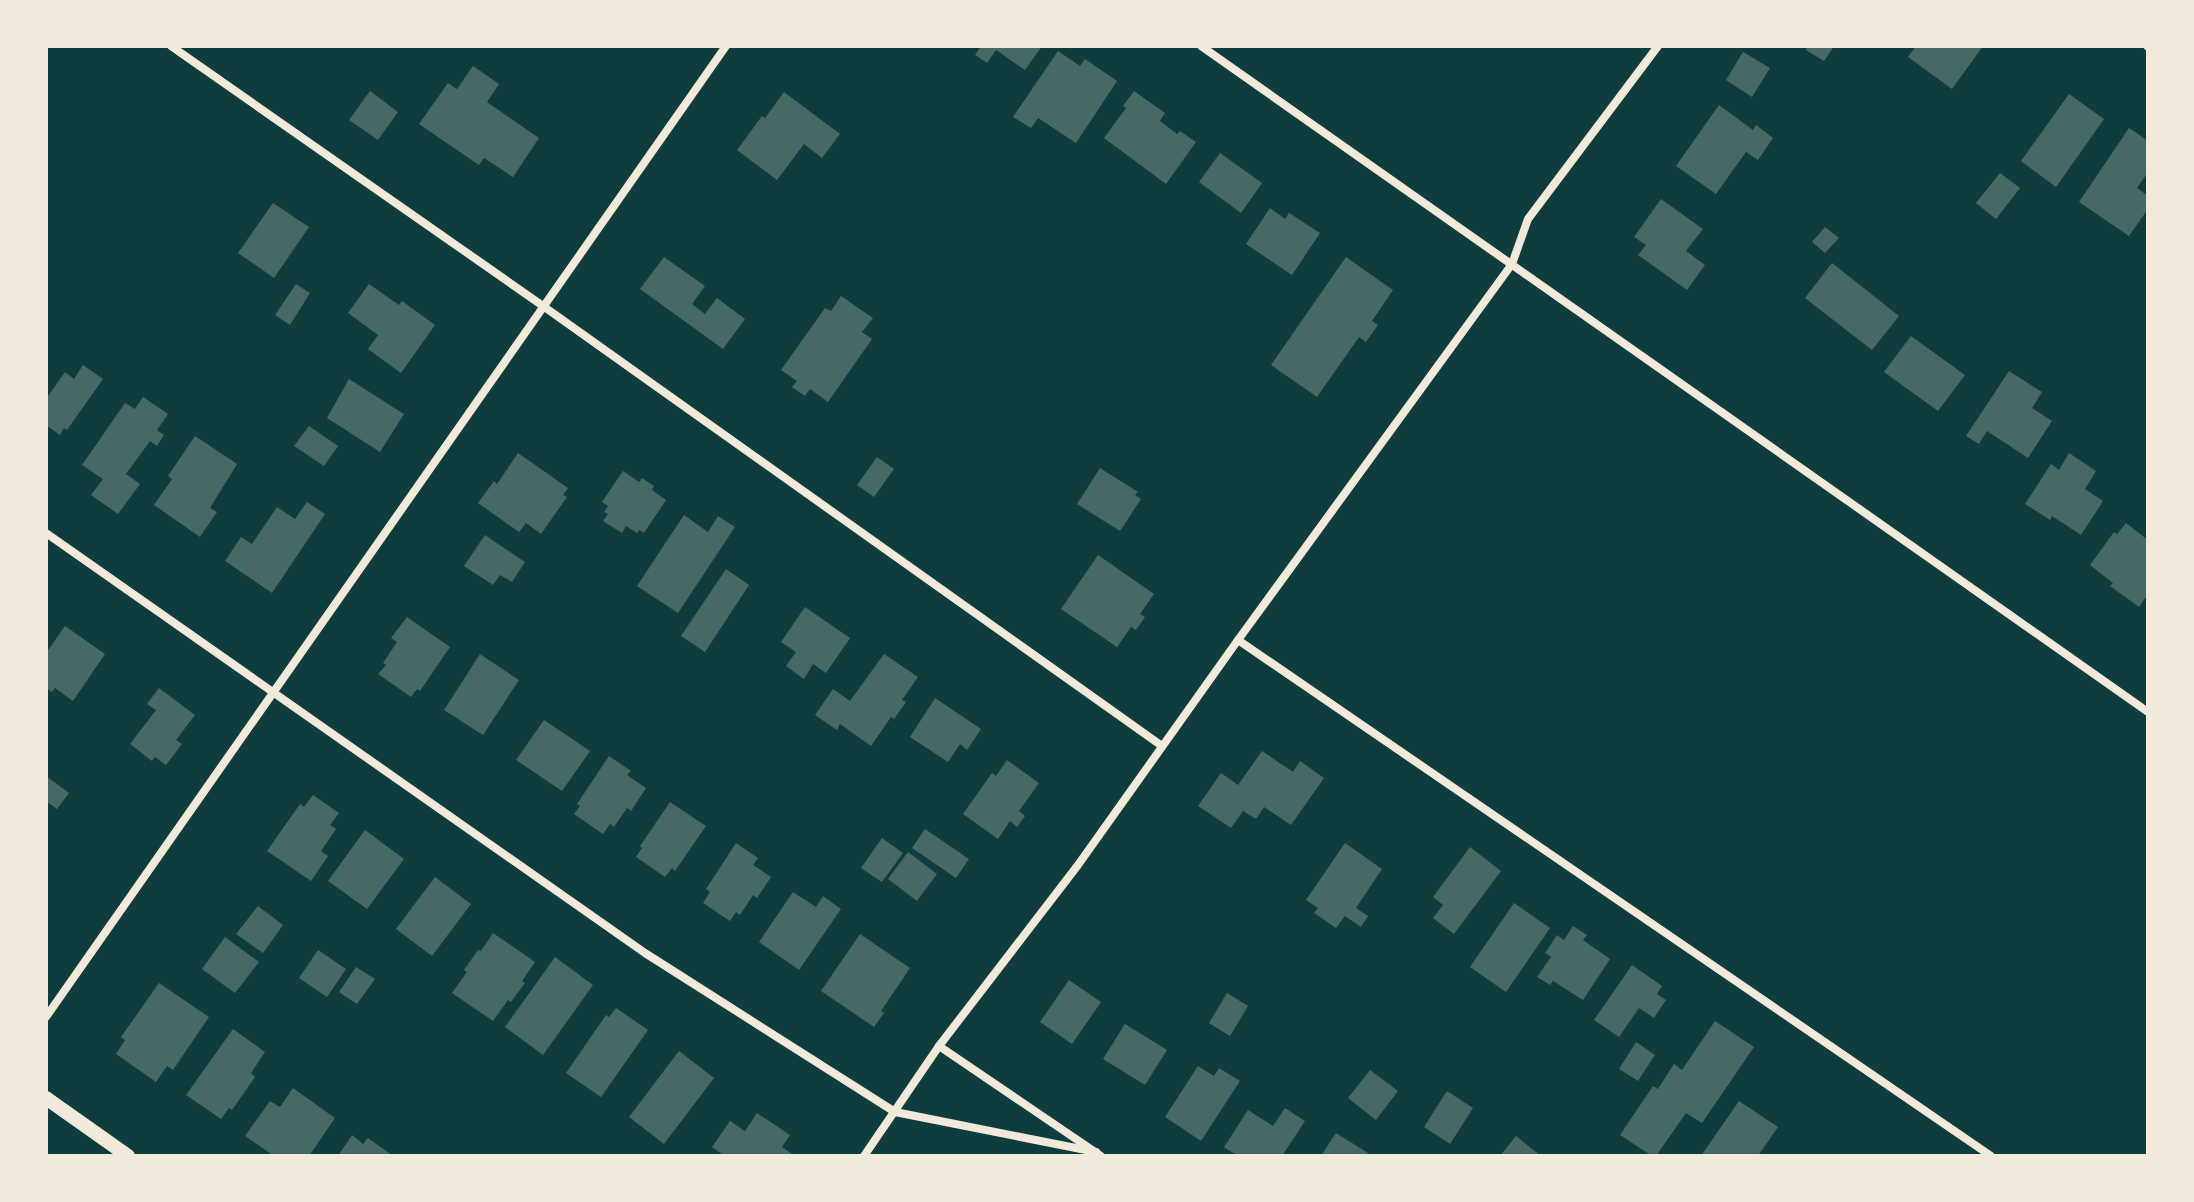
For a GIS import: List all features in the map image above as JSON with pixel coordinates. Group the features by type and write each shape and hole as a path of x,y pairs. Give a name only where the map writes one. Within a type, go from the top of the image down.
{"street":[{"path":"171,46 1162,746"},
{"path":"46,1017 726,46"},
{"path":"1201,46 2148,712"},
{"path":"864,1156 939,1046 1078,865 1512,264 1528,219 1658,46"},
{"path":"46,533 645,953 895,1112 1098,1154"},
{"path":"1238,640 1991,1156"},
{"path":"939,1046 1098,1154"},
{"path":"46,1098 128,1156"}],"building":[{"path":"981,46 1042,46 1025,70 996,50 987,63 975,55"},
{"path":"1808,46 1834,46 1824,61 1806,50"},
{"path":"1916,46 1983,46 1952,89 1908,57"},
{"path":"1058,51 1080,66 1085,59 1117,81 1076,143 1038,118 1031,128 1013,117"},
{"path":"1743,52 1770,68 1752,97 1726,80"},
{"path":"473,66 499,84 487,102 539,138 513,177 484,158 479,165 419,124 448,83 457,89"},
{"path":"370,91 398,112 378,140 349,120"},
{"path":"1134,91 1165,113 1160,121 1177,134 1180,131 1196,142 1166,184 1104,138 1126,108 1123,106"},
{"path":"784,92 840,134 822,158 804,144 777,180 737,150"},
{"path":"2069,94 2104,119 2056,187 2021,161"},
{"path":"1719,105 1753,130 1756,125 1773,138 1758,160 1746,152 1716,194 1676,166"},
{"path":"2129,128 2148,141 2148,172 2137,188 2148,196 2148,209 2129,236 2079,202"},
{"path":"1220,153 1262,183 1241,213 1199,182"},
{"path":"2000,173 2020,188 1996,219 1976,203"},
{"path":"1661,199 1703,229 1686,251 1705,265 1687,290 1638,255 1646,245 1634,237"},
{"path":"273,203 309,227 274,278 238,253"},
{"path":"1270,208 1285,219 1289,213 1320,233 1292,275 1246,244"},
{"path":"1825,227 1839,238 1825,253 1812,242"},
{"path":"664,257 705,286 692,304 705,314 717,298 745,319 723,349 640,289"},
{"path":"1346,257 1393,290 1372,321 1378,325 1366,342 1359,337 1317,397 1271,365"},
{"path":"1832,263 1899,316 1872,350 1805,298"},
{"path":"296,284 310,293 290,325 275,315"},
{"path":"369,284 399,305 402,301 435,325 401,373 368,349 378,335 348,313"},
{"path":"841,296 873,318 862,332 872,339 828,402 810,389 805,396 792,387 797,381 781,370 825,308 831,311"},
{"path":"1911,336 1965,375 1938,411 1884,372"},
{"path":"83,365 103,379 67,430 64,428 60,435 46,425 46,399 65,372 74,379"},
{"path":"2009,371 2042,392 2032,408 2052,421 2028,458 1987,431 1979,444 1966,436"},
{"path":"349,379 404,414 380,452 327,418"},
{"path":"143,397 168,414 157,430 164,435 157,446 150,441 126,474 140,484 118,514 91,495 103,479 82,465 125,403 135,409"},
{"path":"309,426 338,446 324,466 294,446"},
{"path":"195,436 237,464 210,508 217,512 200,537 154,505 172,479 168,476"},
{"path":"518,453 568,488 563,495 567,497 541,534 526,523 519,532 478,503 494,481 497,484"},
{"path":"2069,453 2096,471 2085,489 2103,501 2081,535 2052,516 2050,520 2025,504 2051,464 2059,470"},
{"path":"877,457 894,469 874,497 857,485"},
{"path":"1100,468 1138,492 1135,495 1141,499 1120,531 1077,504"},
{"path":"623,471 639,482 642,478 654,486 652,490 666,500 644,533 639,530 637,533 626,526 622,533 603,521 608,514 604,512 608,506 602,502"},
{"path":"307,502 325,514 272,593 225,561 241,537 252,544 277,507 295,519"},
{"path":"684,515 708,532 718,516 735,527 678,613 637,586"},
{"path":"2126,523 2148,540 2148,594 2139,607 2110,586 2113,583 2090,565 2114,532 2117,534"},
{"path":"485,535 525,562 512,582 500,575 493,585 464,566"},
{"path":"1098,555 1154,594 1140,614 1145,617 1136,630 1131,627 1117,647 1061,609"},
{"path":"726,569 749,585 705,652 681,636"},
{"path":"805,607 850,638 826,673 813,664 804,679 786,666 796,652 781,642"},
{"path":"407,617 450,647 420,691 417,689 411,697 378,674 397,642 391,638"},
{"path":"65,626 105,654 73,701 55,688 52,692 46,688 46,653"},
{"path":"480,654 519,680 483,735 444,710"},
{"path":"884,654 918,677 902,700 906,702 894,719 891,717 871,746 840,724 837,730 815,715 833,689 850,701"},
{"path":"159,688 195,715 176,740 182,744 166,765 155,757 152,761 130,744 156,710 147,704"},
{"path":"935,698 981,729 967,750 960,744 948,762 910,737"},
{"path":"544,720 590,751 562,791 516,760"},
{"path":"1262,751 1293,772 1300,761 1324,778 1291,825 1264,807 1256,819 1243,811 1231,828 1198,806 1221,773 1238,785"},
{"path":"609,756 631,771 627,775 646,788 631,811 627,808 614,827 610,824 603,834 574,814 580,806 577,804"},
{"path":"1007,760 1039,783 1019,811 1025,816 1017,827 1010,821 998,839 963,814 992,773 996,776"},
{"path":"46,776 69,793 57,809 46,801"},
{"path":"313,795 339,813 330,825 336,829 321,851 328,856 311,881 267,851 300,804 304,807"},
{"path":"670,802 706,826 675,871 672,868 665,877 636,857"},
{"path":"925,829 969,859 956,878 912,848"},
{"path":"365,830 404,859 367,909 328,881"},
{"path":"882,838 903,853 882,882 861,868"},
{"path":"736,843 758,858 753,865 771,877 757,898 753,895 740,915 736,912 730,921 703,903 710,892 706,889"},
{"path":"1345,843 1382,869 1356,908 1368,916 1361,927 1345,916 1336,928 1314,913 1318,908 1306,900"},
{"path":"1470,847 1501,871 1454,934 1433,918 1443,905 1433,897"},
{"path":"908,852 937,874 917,901 888,879"},
{"path":"435,877 471,904 432,956 396,929"},
{"path":"793,892 816,907 823,896 841,909 799,970 759,942"},
{"path":"1514,903 1550,928 1506,992 1470,967"},
{"path":"258,906 283,925 263,953 236,934"},
{"path":"1573,926 1587,935 1583,940 1610,959 1583,1000 1553,981 1550,985 1537,977 1551,957 1545,953 1557,935 1564,940"},
{"path":"493,933 535,962 522,981 525,983 493,1021 452,993 467,972 464,970"},
{"path":"860,934 910,968 874,1027 821,991"},
{"path":"225,937 259,962 235,993 202,969"},
{"path":"318,950 346,969 327,997 299,978"},
{"path":"555,957 593,985 543,1055 505,1027"},
{"path":"1632,965 1662,986 1657,994 1666,1000 1654,1018 1639,1008 1619,1037 1594,1020"},
{"path":"356,967 375,979 357,1004 339,992"},
{"path":"1069,980 1101,1002 1072,1044 1040,1022"},
{"path":"159,983 209,1017 173,1070 167,1066 156,1082 116,1054 125,1040 121,1037"},
{"path":"1227,993 1248,1006 1230,1036 1209,1023"},
{"path":"616,1008 648,1030 601,1097 566,1073 606,1015 609,1017"},
{"path":"1715,1021 1754,1047 1702,1123 1686,1113 1656,1156 1652,1156 1620,1135 1653,1086 1658,1089 1674,1064 1682,1070"},
{"path":"1125,1024 1167,1050 1145,1085 1103,1059"},
{"path":"233,1029 265,1052 251,1073 255,1077 232,1110 229,1108 221,1119 186,1095"},
{"path":"1636,1042 1655,1055 1638,1081 1619,1069"},
{"path":"679,1051 714,1078 664,1144 629,1117"},
{"path":"1198,1066 1214,1076 1219,1068 1240,1081 1201,1141 1165,1117"},
{"path":"1370,1070 1398,1091 1376,1120 1348,1098"},
{"path":"293,1088 335,1118 309,1156 274,1156 245,1136 270,1101 280,1107"},
{"path":"1447,1091 1473,1108 1450,1144 1424,1127"},
{"path":"1739,1101 1778,1127 1758,1156 1701,1156"},
{"path":"1285,1108 1305,1121 1282,1156 1238,1156 1224,1147 1248,1110 1273,1126"},
{"path":"757,1113 790,1135 782,1147 795,1156 725,1156 712,1147 730,1121 745,1131"},
{"path":"1336,1133 1368,1153 1366,1156 1321,1156"},
{"path":"352,1135 363,1144 368,1138 393,1156 338,1156"},
{"path":"1516,1136 1541,1156 1500,1156"}]}
